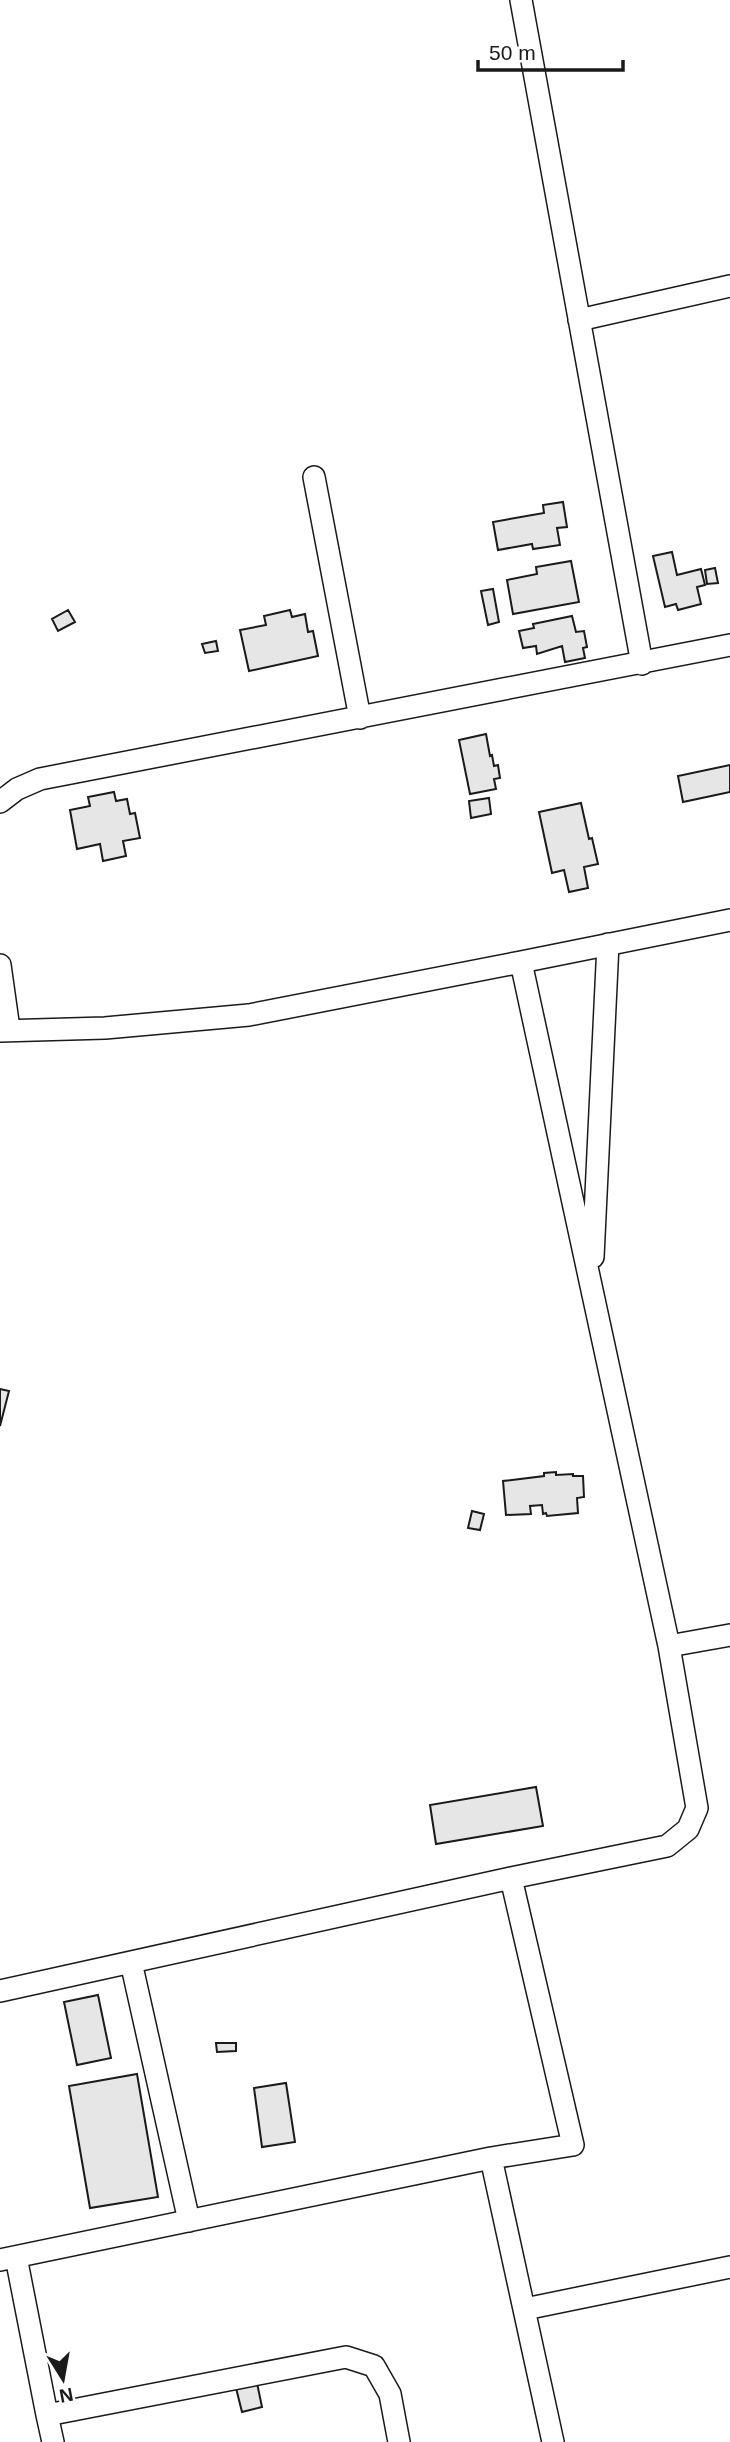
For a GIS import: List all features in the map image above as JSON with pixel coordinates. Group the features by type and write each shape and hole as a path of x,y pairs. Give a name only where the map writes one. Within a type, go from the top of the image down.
{"street":[{"path":"521,0 642,664"},
{"path":"579,320 730,286"},
{"path":"314,477 360,718"},
{"path":"0,802 17,789 40,779 730,645"},
{"path":"0,965 4,1030 106,1028 249,1015 730,920"},
{"path":"591,1286 608,944"},
{"path":"0,1992 667,1846 688,1829 697,1808 669,1646 521,961"},
{"path":"669,1646 730,1635"},
{"path":"53,2442 8,2259 491,2158 573,2145 511,1878"},
{"path":"131,1962 189,2221"},
{"path":"491,2158 553,2442"},
{"path":"525,2309 730,2267"},
{"path":"47,2415 346,2357 374,2366 390,2394 399,2442"}],"building":[{"path":"563,502 567,527 557,528 560,545 533,549 532,544 498,550 493,522 544,513 543,505"},
{"path":"672,552 677,575 701,569 705,585 697,587 701,604 678,610 676,604 665,607 653,556"},
{"path":"571,561 579,602 513,614 507,580 537,574 536,567"},
{"path":"715,568 718,583 707,584 705,570"},
{"path":"493,589 499,622 488,625 481,591"},
{"path":"68,610 75,622 58,631 52,619"},
{"path":"290,610 292,617 305,614 308,632 313,631 318,656 249,671 240,630 266,625 264,616"},
{"path":"572,616 576,632 584,631 587,647 583,648 585,658 565,662 562,646 537,654 536,646 523,648 519,631 534,628 533,624"},
{"path":"216,641 218,651 205,653 202,644"},
{"path":"486,734 490,756 492,755 494,766 498,765 500,778 494,779 496,789 470,794 459,740"},
{"path":"730,765 730,792 683,802 678,776"},
{"path":"114,792 116,801 127,799 130,814 135,813 140,838 123,841 126,856 103,861 100,844 77,849 70,810 90,806 88,797"},
{"path":"489,798 491,814 471,818 469,801"},
{"path":"581,803 598,864 584,867 588,888 569,892 564,870 552,873 539,812"},
{"path":"0,1389 9,1391 0,1426"},
{"path":"556,1472 556,1475 583,1476 584,1497 577,1498 578,1513 547,1516 546,1513 543,1514 542,1505 530,1506 531,1514 506,1515 503,1481"},
{"path":"472,1511 484,1514 480,1530 468,1528"},
{"path":"536,1787 543,1826 436,1844 430,1805"},
{"path":"98,1995 111,2058 77,2065 64,2002"},
{"path":"216,2043 236,2043 236,2051 217,2052"},
{"path":"137,2074 158,2197 90,2208 69,2086"},
{"path":"286,2083 295,2142 262,2147 254,2088"},
{"path":"257,2383 262,2407 242,2412 236,2388"}]}
